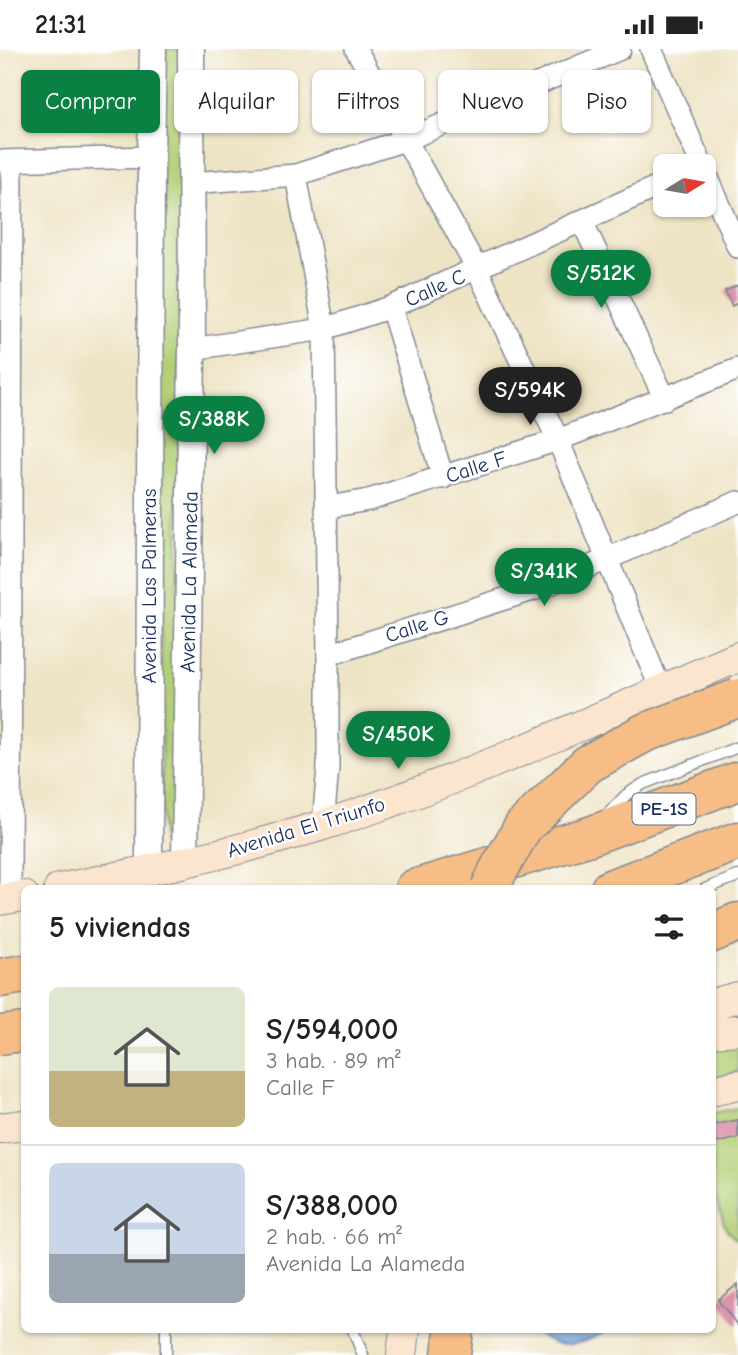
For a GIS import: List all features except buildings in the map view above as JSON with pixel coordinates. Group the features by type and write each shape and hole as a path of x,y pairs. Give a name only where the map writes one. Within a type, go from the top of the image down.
{"highway":[{"path":"493,885 523,827 588,764 644,733 738,698"},
{"name":"PE-1S","path":"427,885 590,836 738,781"},
{"name":"PE-1S","path":"621,885 738,841"},
{"path":"716,931 738,922"},
{"path":"0,978 21,974"},
{"path":"0,1035 21,1032"},
{"path":"427,1355 430,1333"},
{"path":"451,1355 454,1333"}],"main road":[{"name":"Avenida El Triunfo","path":"79,885 185,863 323,825 455,777 738,657"},
{"path":"716,1003 738,997"},
{"path":"716,1033 738,1030"},
{"path":"716,1090 738,1085"},
{"path":"0,1128 21,1125"},
{"path":"402,1355 405,1333"},
{"path":"458,1355 467,1333"}],"street":[{"name":"Avenida Las Palmeras","path":"149,871 153,49"},
{"name":"Avenida La Alameda","path":"185,863 192,349 191,49"},
{"path":"356,49 408,139 477,269 558,440 661,690"},
{"path":"190,183 296,175 408,139 621,49"},
{"path":"651,49 697,154"},
{"path":"11,898 5,654 6,161 151,157"},
{"path":"296,175 324,329 328,507 328,767 323,825"},
{"name":"Calle C","path":"192,349 324,329 391,307 653,188"},
{"path":"716,197 738,247"},
{"path":"582,221 665,399"},
{"path":"391,307 443,478"},
{"name":"Calle F","path":"328,507 369,500 558,440 738,369"},
{"name":"Calle G","path":"328,655 545,586 738,502"}],"lane":[{"path":"590,836 634,788 738,747"},
{"path":"715,885 738,876"},
{"path":"166,1333 166,1355"},
{"path":"354,1333 363,1355"}],"green space":[{"path":"158,49 182,49 182,70 174,70 174,133 181,133 176,843 171,846 162,844"},
{"path":"738,1035 738,1072 716,1077 716,1038"},
{"path":"738,1108 738,1240 728,1231 716,1199 716,1112"}],"water":[{"path":"537,1333 604,1333 571,1344 542,1338"}]}
